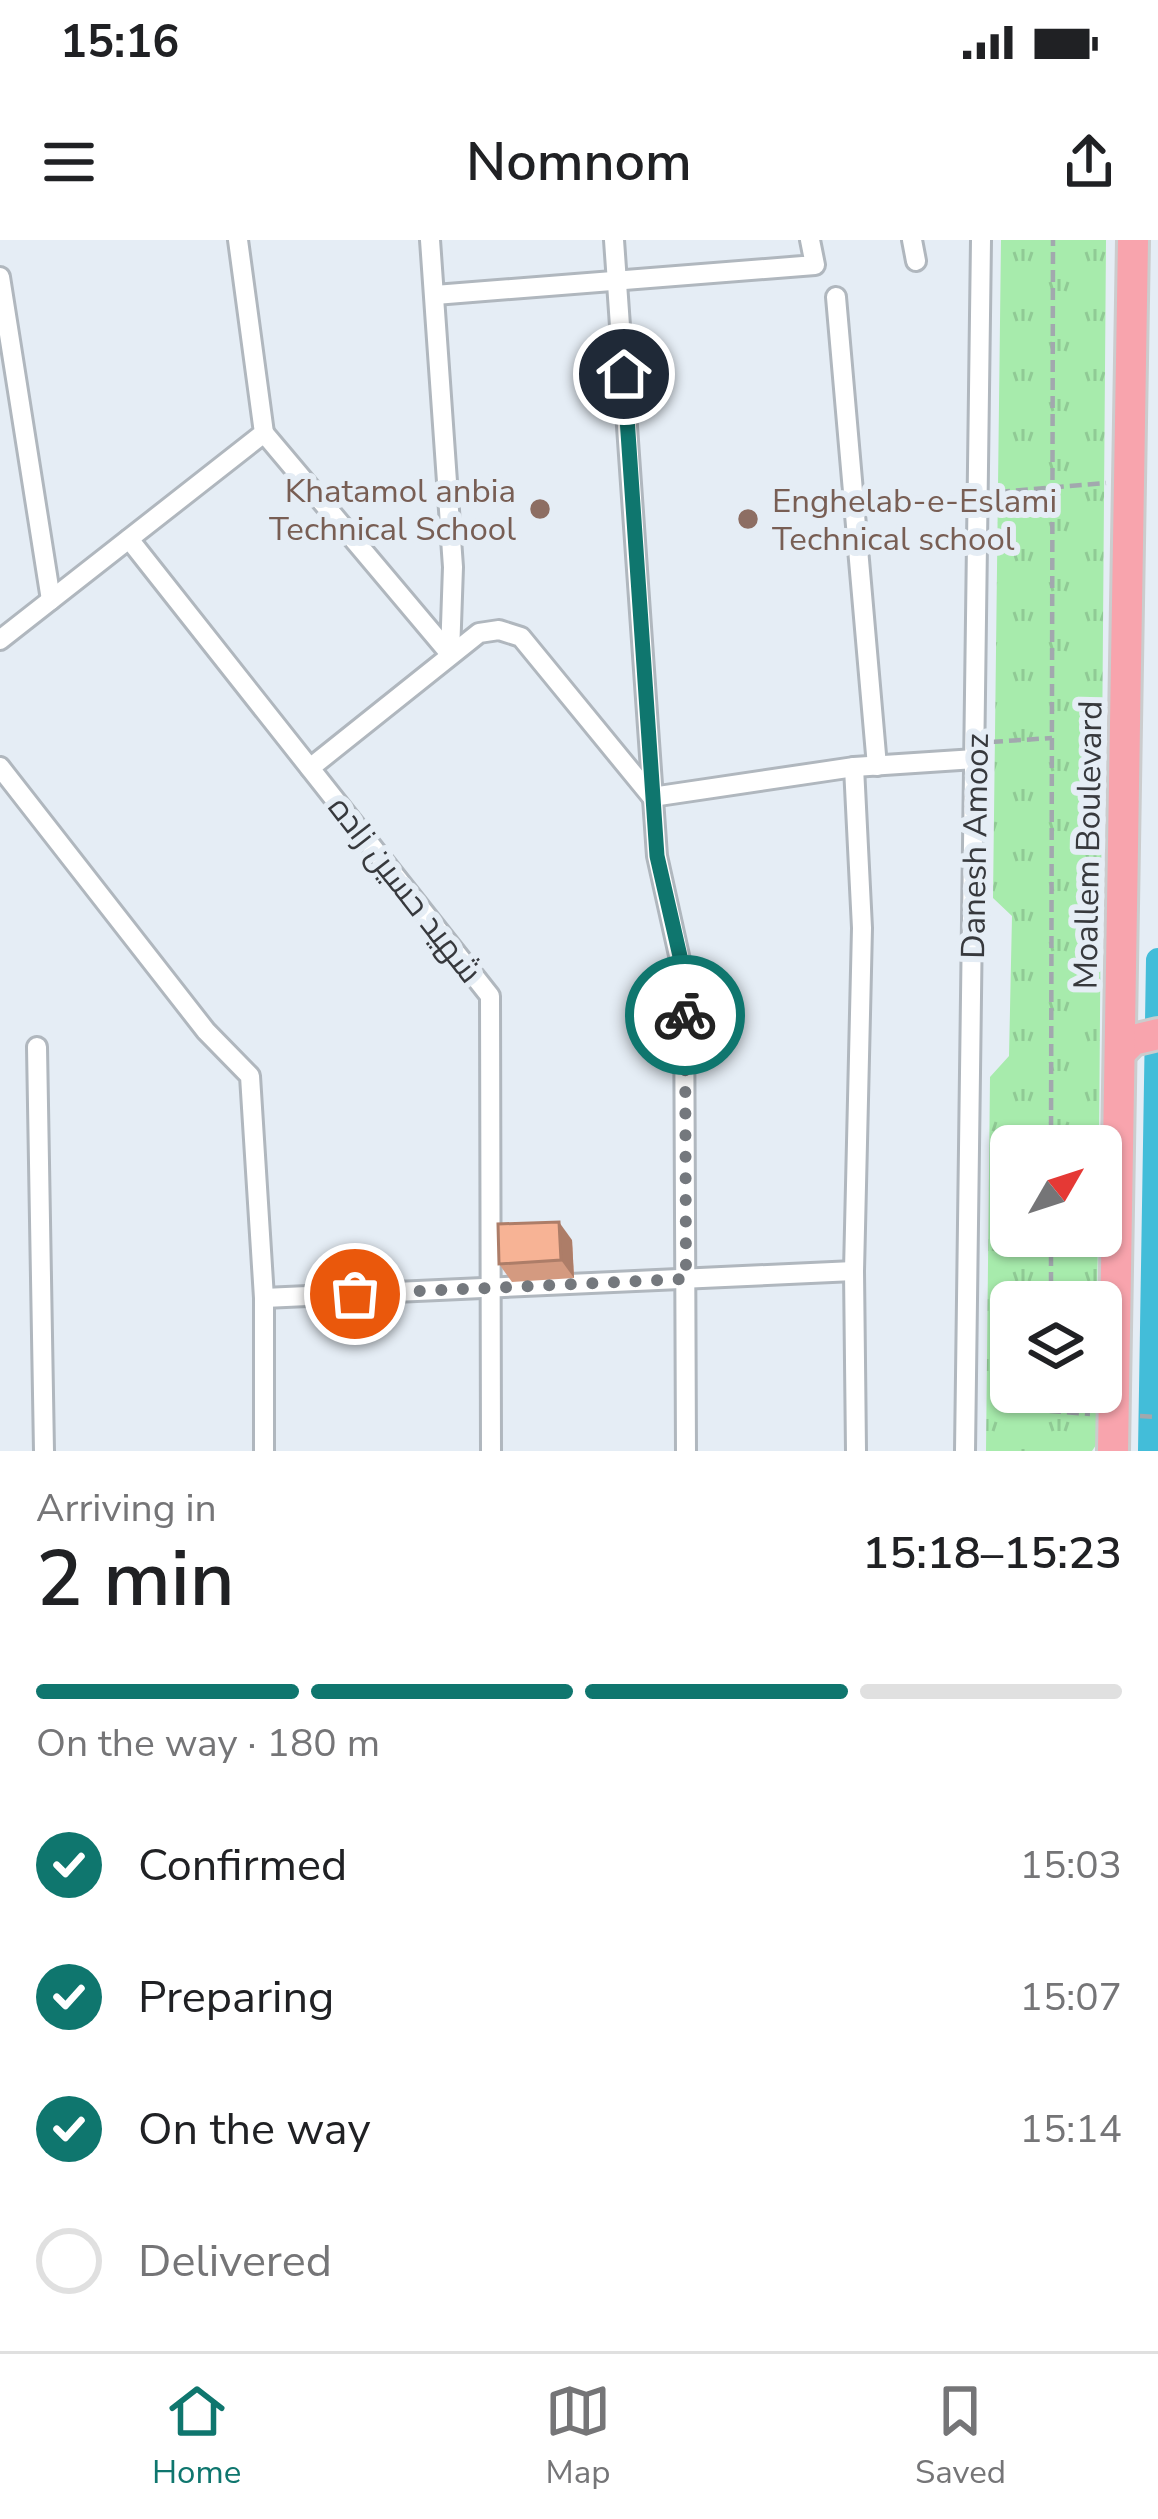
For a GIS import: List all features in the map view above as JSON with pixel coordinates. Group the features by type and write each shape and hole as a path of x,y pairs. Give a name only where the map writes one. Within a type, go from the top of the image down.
{"main road":[{"name":"Moallem Boulevard","path":"1113,1451 1133,240"},
{"path":"1120,1053 1133,1040 1158,1034"}],"street":[{"path":"238,240 264,433 450,655"},
{"path":"430,240 453,567 450,655"},
{"path":"614,240 657,856 685,978 686,1451"},
{"path":"435,295 814,266 810,240"},
{"path":"912,240 916,261"},
{"name":"Danesh Amooz","path":"965,1451 981,240"},
{"path":"0,277 50,600"},
{"path":"836,297 877,766"},
{"path":"0,640 264,433"},
{"name":"شهید حسین زاده","path":"129,539 490,996 491,1451"},
{"path":"310,768 478,633 499,630 521,637 652,797"},
{"path":"652,797 975,751"},
{"path":"0,767 206,1031 250,1076 264,1298 264,1451"},
{"path":"854,767 862,928 854,1271 856,1451"},
{"path":"38,1047 44,1451"},
{"path":"264,1298 854,1271"}],"path":[{"path":"1051,1125 1053,240"},
{"path":"978,494 1130,481"},
{"path":"975,751 1052,738"},
{"path":"1077,1413 1090,1414"},
{"path":"1134,1416 1158,1418"}],"green space":[{"path":"1001,240 1106,240 1099,1125 990,1125 990,1257 1098,1257 1097,1281 990,1281 990,1413 1097,1413 1092,1451 986,1451 990,1077 1009,1056 1012,916 993,898"}],"building":[{"path":"559,1222 561,1260 499,1264 498,1224"}],"waterway":[{"path":"1150,1451 1158,960"}],"way so far":[{"path":"355,1294 686,1279 685,1015"}],"place":[{"name":"Khatamol anbia Technical School","path":"540,509"},
{"name":"Enghelab-e-Eslami Technical school","path":"748,519"}],"route":[{"path":"624,374 657,856 685,978 685,1015"}]}
